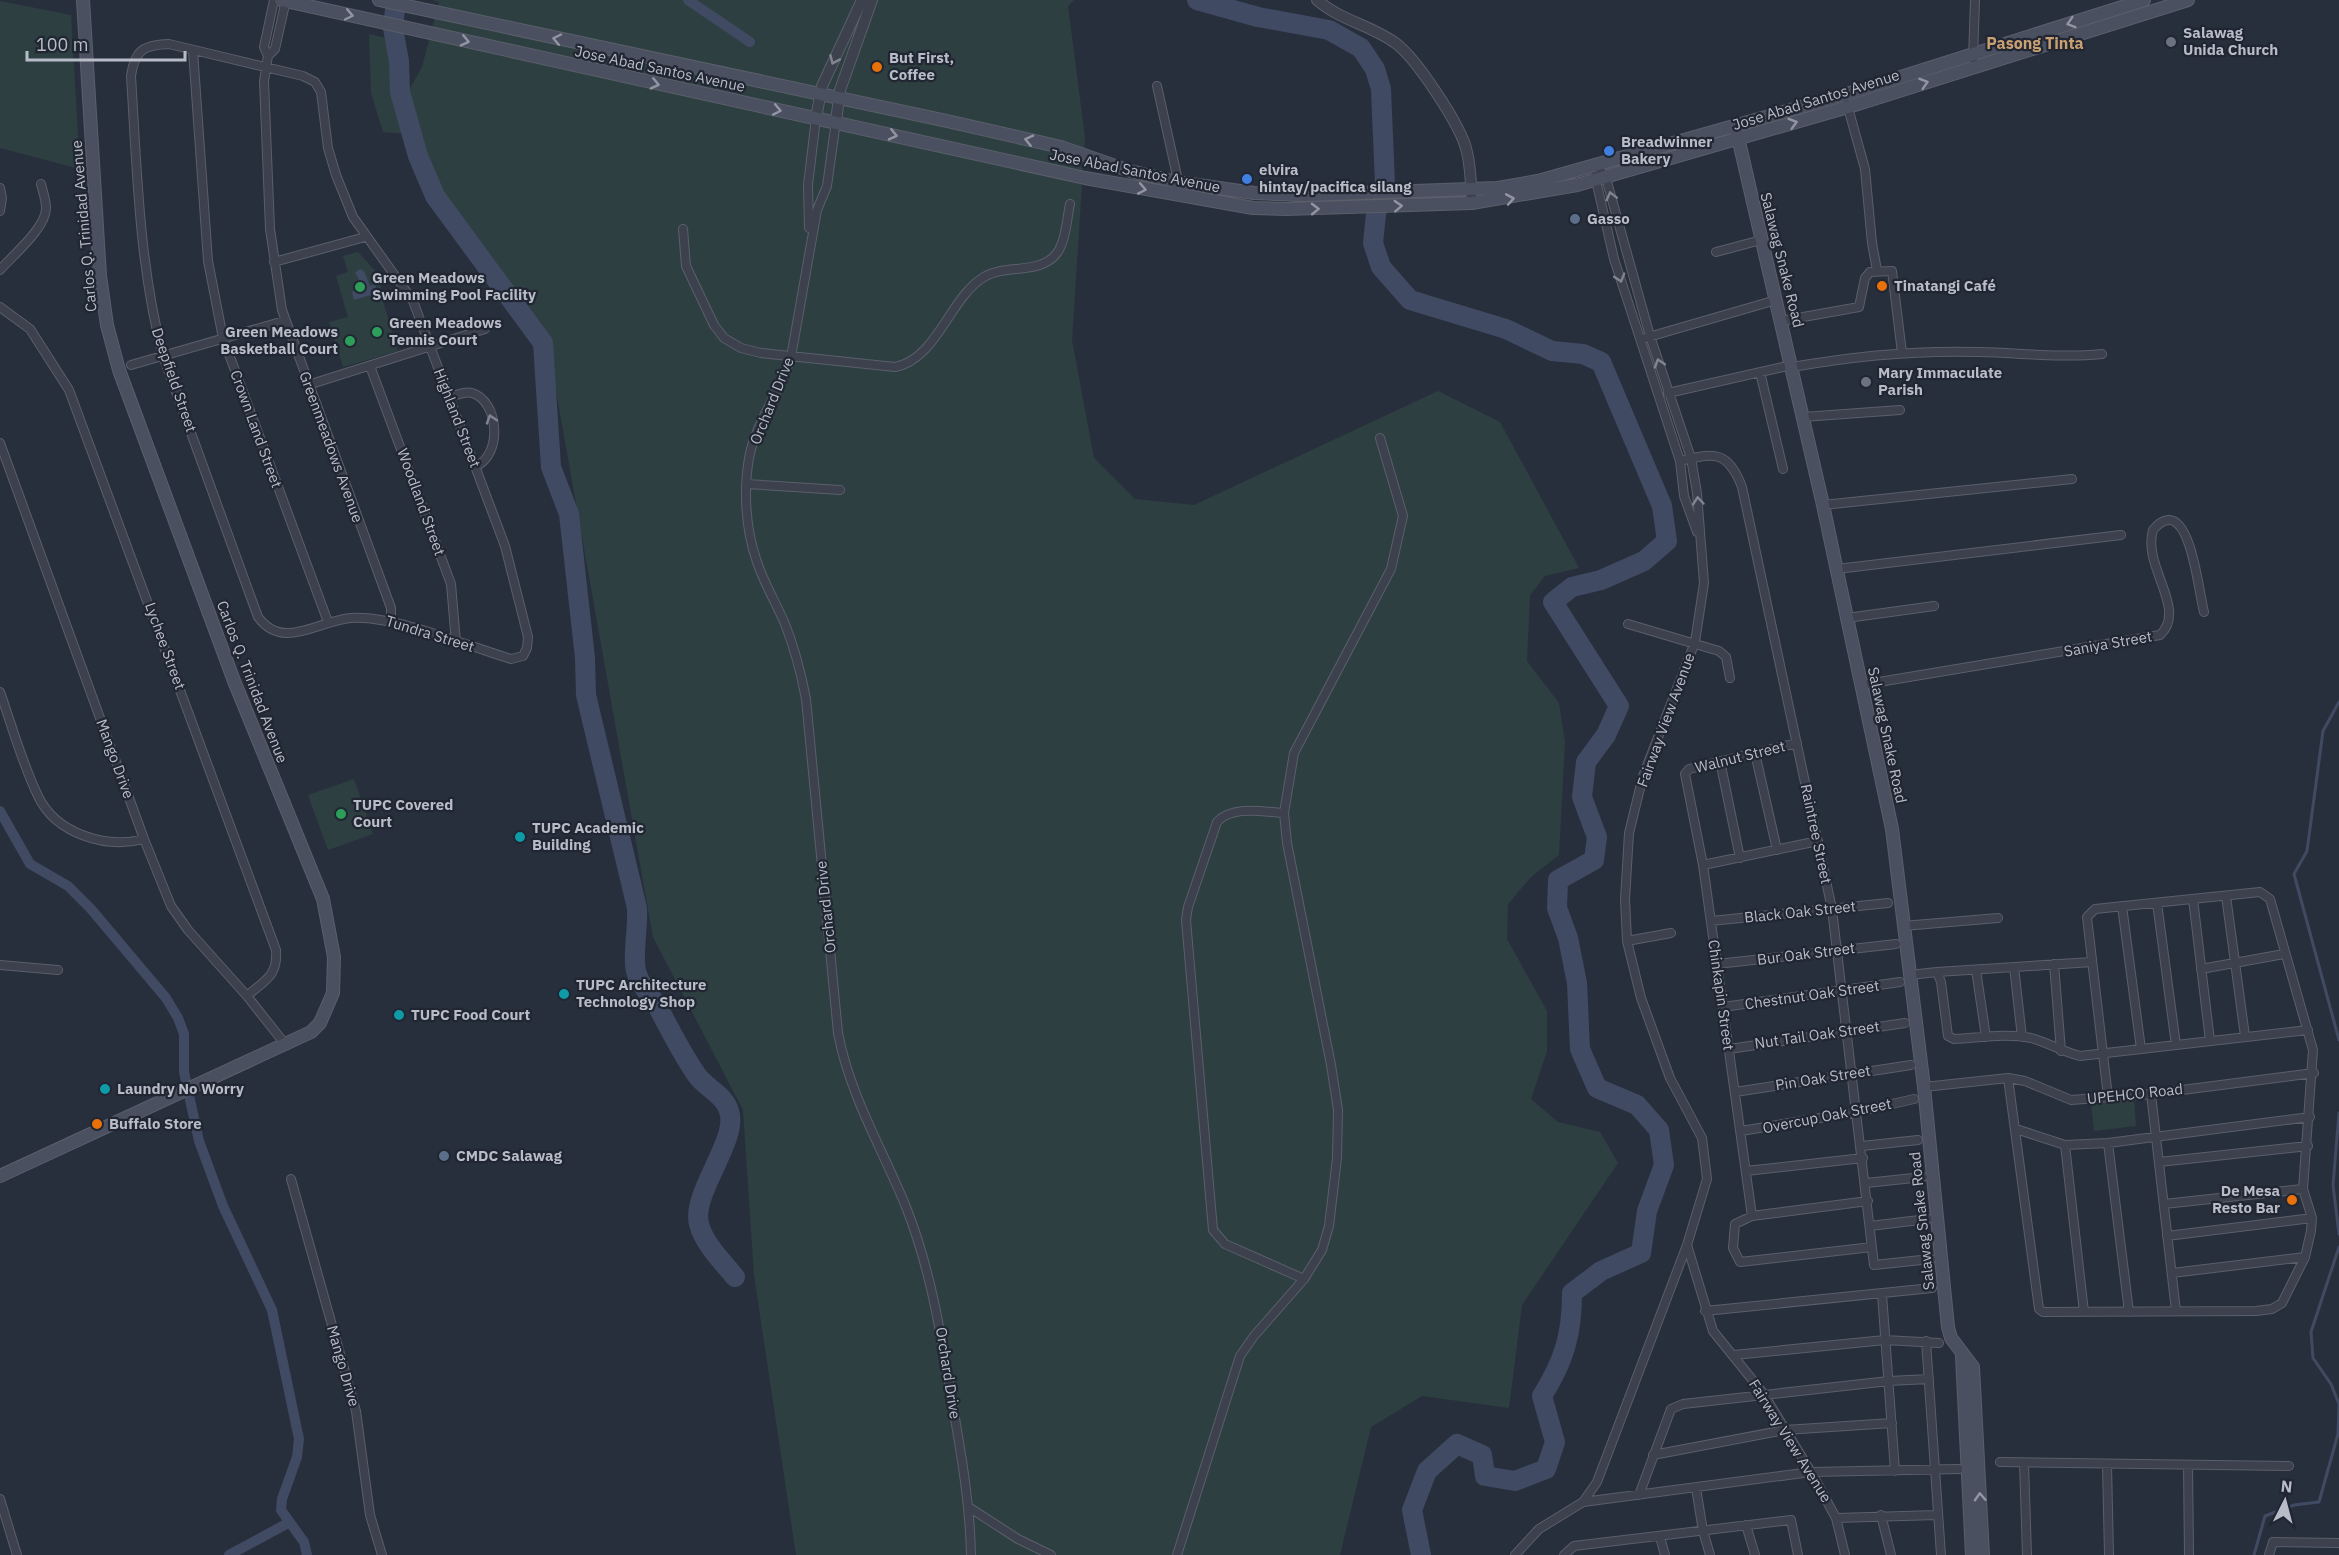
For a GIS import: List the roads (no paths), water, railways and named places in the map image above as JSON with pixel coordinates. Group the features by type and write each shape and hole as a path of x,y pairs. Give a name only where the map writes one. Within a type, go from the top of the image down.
{"main road":[{"name":"Carlos Q. Trinidad Avenue","path":"0,1176 202,1085 311,1032 320,1023 333,993 334,957 323,899 234,681 116,359 107,325 100,276 83,0"},
{"name":"Jose Abad Santos Avenue","path":"282,0 1174,195 1253,208 1345,208 1472,203 1541,193 1601,179 1737,139 1846,101 1971,53 2128,8 2187,0"},
{"name":"Jose Abad Santos Avenue","path":"379,0 1061,147 1130,171 1177,182 1254,194 1344,194 1520,185 1597,166 1737,126 1846,101 1975,67 2144,0"},
{"name":"Salawag Snake Road","path":"1737,126 1737,139 1782,321 1787,367 1803,417 1892,829 1903,926 1905,979 1924,1087 1948,1327 1951,1338 1962,1356 1973,1367 1983,1555"},
{"name":"Salawag Snake Road","path":"1962,1356 1971,1555"}],"street":[{"name":"Greenmeadows Avenue","path":"282,0 275,49 268,56 266,69 270,230 284,321 391,608 391,622"},
{"name":"Orchard Drive","path":"808,259 808,185 819,95 862,0"},
{"name":"Orchard Drive","path":"872,0 838,99 827,186 817,210 791,357 786,373 756,432 750,453 747,484 749,524 757,561 799,663 806,699 838,1033 844,1064 854,1092 905,1206 933,1291 970,1508 971,1555"},
{"path":"1317,0 1349,21 1394,41 1415,62 1460,132 1467,151 1472,203"},
{"path":"1975,0 1971,53 1975,67"},
{"name":"Deepfield Street","path":"193,51 169,44 153,45 140,50 133,61 131,76 138,183 152,315 163,356 258,617 266,628"},
{"path":"193,51 266,69"},
{"name":"Crown Land Street","path":"193,51 208,261 223,339 328,622"},
{"name":"Highland Street","path":"266,69 303,76 315,82 321,92 328,148 353,217 365,237 413,301 505,546 528,637 527,648 523,656"},
{"path":"1157,86 1177,182 1174,195"},
{"path":"1846,101 1865,169 1877,270"},
{"name":"Fairway View Avenue","path":"1597,166 1668,393 1691,458 1697,493 1704,583 1695,642 1643,776 1629,833 1625,899 1627,941 1641,998 1670,1078 1702,1138 1707,1179 1687,1245 1705,1311 1713,1331 1763,1393 1811,1472 1836,1518 1845,1555"},
{"name":"Fairway View Avenue","path":"1601,179 1614,259 1680,461 1684,496 1701,544"},
{"path":"0,270 40,226 45,217 46,207 41,184"},
{"path":"0,188 2,198 0,211"},
{"path":"683,230 686,266 714,325 724,338 741,348 791,357 877,366 907,364 921,353 984,277 1040,264 1057,253 1070,204"},
{"path":"274,262 365,237"},
{"path":"1716,252 1761,240"},
{"path":"1614,259 1626,256"},
{"path":"1782,321 1859,308 1865,278 1870,272 1892,271 1902,353"},
{"path":"1639,340 1776,300"},
{"name":"Lychee Street","path":"0,307 30,330 69,390 276,950 277,964 273,974 247,996"},
{"path":"131,365 284,321"},
{"path":"308,385 485,329"},
{"path":"1668,393 1787,367 1902,353 1979,352 2065,357 2102,354"},
{"name":"Woodland Street","path":"370,366 451,584 456,642"},
{"path":"1760,372 1783,469"},
{"path":"450,398 469,392 476,394 482,399 492,418 495,442 492,454 485,462 476,466"},
{"path":"1803,417 1900,410"},
{"path":"1177,1555 1240,1356 1254,1336 1304,1279 1322,1250 1329,1226 1337,1158 1338,1110 1287,843 1284,813 1294,753 1391,569 1403,516 1380,438"},
{"name":"Mango Drive","path":"0,443 144,839 171,906 188,930 247,996 285,1044"},
{"name":"Raintree Street","path":"1680,461 1713,454 1725,459 1735,469 1742,488 1832,909 1862,1146 1874,1265 1931,1259"},
{"path":"1823,505 2072,479"},
{"path":"747,484 840,490"},
{"name":"Saniya Street","path":"1861,685 2160,634 2169,624 2171,612 2152,561 2151,549 2153,530 2164,521 2174,520 2180,524 2186,536 2204,612"},
{"path":"1837,569 2121,535"},
{"path":"1847,618 1934,606"},
{"name":"Tundra Street","path":"266,628 289,634 328,622 368,617 511,659 523,656"},
{"path":"1628,624 1711,647 1726,657 1730,678"},
{"path":"0,692 38,797 52,814 72,830 101,842 126,844 144,839"},
{"name":"Walnut Street","path":"1685,774 1689,769 1797,743"},
{"path":"1755,753 1777,850"},
{"path":"1720,761 1740,858"},
{"name":"Chinkapin Street","path":"1685,774 1703,865 1752,1216"},
{"path":"1284,813 1241,811 1223,816 1217,822 1188,907 1186,920 1213,1230 1225,1244 1304,1279"},
{"path":"1703,865 1818,841"},
{"path":"2008,1078 2039,1309 2043,1312 2084,1312 2272,1309 2282,1303 2305,1257 2312,1218 2304,1189 2314,1073 2313,1050 2308,1030 2284,954 2270,899 2260,892 2095,909 2087,917 2108,1097"},
{"path":"2226,896 2245,1036"},
{"path":"2193,899 2210,1041"},
{"name":"Black Oak Street","path":"1711,921 1888,903"},
{"path":"2157,903 2176,1045"},
{"path":"2122,906 2140,1049"},
{"path":"1903,926 1998,918"},
{"path":"1627,941 1671,933"},
{"name":"Bur Oak Street","path":"1717,964 1896,944"},
{"path":"2201,969 2284,954"},
{"name":"Chestnut Oak Street","path":"1723,1007 1843,992 1937,972 2092,962"},
{"path":"2054,964 2061,1051"},
{"path":"0,965 58,970"},
{"path":"2014,967 2022,1037"},
{"path":"1976,970 1986,1037"},
{"path":"1937,972 1941,982 1948,1036 1954,1040 1986,1037 2032,1038 2061,1051 2080,1056 2308,1030"},
{"name":"Nut Tail Oak Street","path":"1729,1048 1848,1029 1905,1023"},
{"name":"Pin Oak Street","path":"1735,1092 1911,1065"},
{"name":"UPEHCO Road","path":"1924,1087 2008,1078 2025,1082 2071,1101 2151,1094 2314,1073"},
{"path":"2151,1094 2176,1311"},
{"name":"Overcup Oak Street","path":"1740,1131 1857,1112 1914,1099"},
{"path":"2016,1129 2066,1145 2109,1143 2156,1135 2310,1117"},
{"path":"1862,1146 1918,1140"},
{"path":"2109,1143 2129,1311"},
{"path":"2066,1145 2084,1312"},
{"path":"2159,1162 2308,1146"},
{"path":"1746,1171 1863,1158"},
{"path":"1866,1183 1923,1177"},
{"name":"Mango Drive","path":"291,1179 356,1411 370,1515 382,1555"},
{"path":"2164,1204 2304,1189"},
{"path":"1868,1201 1752,1216 1735,1224 1733,1248 1740,1262 1872,1247"},
{"path":"2168,1236 2312,1218"},
{"path":"1870,1226 1928,1219"},
{"path":"1515,1555 1539,1529 1583,1502 1597,1482 1687,1245"},
{"path":"2172,1273 2305,1257"},
{"path":"1705,1311 1932,1288"},
{"path":"1882,1294 1896,1471"},
{"path":"1734,1355 1886,1340 1939,1343"},
{"path":"1926,1341 1941,1555"},
{"path":"1639,1496 1671,1409 1683,1404 1763,1393 1929,1379"},
{"path":"1653,1455 1785,1430 1892,1424"},
{"path":"2000,1462 2289,1466"},
{"path":"2024,1463 2027,1555"},
{"path":"2107,1464 2109,1555"},
{"path":"2188,1465 2189,1555"},
{"path":"1583,1502 1811,1472 1959,1469"},
{"path":"1696,1488 1703,1531 1710,1555"},
{"path":"0,1499 17,1555"},
{"path":"970,1508 1018,1539 1051,1555"},
{"path":"1881,1515 1890,1555"},
{"path":"1836,1518 1937,1515"},
{"path":"1564,1555 1574,1546 1791,1520 1798,1555"},
{"path":"1746,1525 1755,1555"},
{"path":"1660,1537 1665,1555"},
{"path":"2269,1555 2273,1542 2339,1543"}],"water":[{"path":"360,269 364,271 370,286 375,284 377,293 354,300 352,292 356,290 354,284 359,279 355,273"}],"waterway":[{"path":"396,0 393,28 399,61 400,92 418,156 435,196 543,343 551,467 569,514 585,658 586,695 637,908 635,956 637,975 691,1066 700,1079 723,1100 729,1111 730,1123 727,1137 698,1211 699,1224 705,1239 735,1277"},
{"path":"688,0 750,42"},
{"path":"1197,0 1258,17 1329,30 1361,48 1375,69 1381,89 1385,184 1376,214 1373,243 1381,267 1410,300 1506,329 1552,351 1583,354 1601,362 1662,506 1667,541 1644,561 1601,580 1572,587 1553,602 1619,706 1606,735 1586,762 1582,797 1597,837 1594,860 1558,880 1557,908 1568,938 1577,983 1580,1049 1597,1088 1637,1105 1659,1130 1664,1165 1647,1211 1641,1253 1601,1271 1572,1293 1565,1347 1556,1371 1542,1396 1555,1442 1546,1469 1515,1481 1485,1476 1482,1455 1457,1444 1427,1471 1412,1510 1421,1555"},
{"path":"2339,702 2323,731 2307,851 2294,874 2339,1040"},
{"path":"0,811 30,864 68,886 91,909 166,998 178,1018 184,1034 184,1072 199,1141 223,1206 272,1310 299,1439 297,1457 282,1499 281,1510 304,1542 307,1555"},
{"path":"2339,1113 2333,1185 2339,1234"},
{"path":"2339,1247 2311,1332 2313,1358 2331,1384 2339,1404"},
{"path":"2254,1555 2265,1516 2294,1505 2319,1502 2338,1434 2339,1404"},
{"path":"229,1555 290,1522"}],"place":[{"name":"Salawag Unida Church","path":"2171,42"},
{"name":"But First, Coffee","path":"877,67"},
{"name":"Breadwinner Bakery","path":"1609,151"},
{"name":"elvira hintay/pacifica silang","path":"1247,179"},
{"name":"Gasso","path":"1575,219"},
{"name":"Tinatangi Café","path":"1882,286"},
{"name":"Green Meadows Swimming Pool Facility","path":"360,287"},
{"name":"Green Meadows Tennis Court","path":"377,332"},
{"name":"Green Meadows Basketball Court","path":"350,341"},
{"name":"Mary Immaculate Parish","path":"1866,382"},
{"name":"TUPC Covered Court","path":"341,814"},
{"name":"TUPC Academic Building","path":"520,837"},
{"name":"TUPC Architecture Technology Shop","path":"564,994"},
{"name":"TUPC Food Court","path":"399,1015"},
{"name":"Laundry No Worry","path":"105,1089"},
{"name":"Buffalo Store","path":"97,1124"},
{"name":"CMDC Salawag","path":"444,1156"},
{"name":"De Mesa Resto Bar","path":"2292,1200"}],"district":[{"name":"Pasong Tinta","path":"2035,43"}]}
